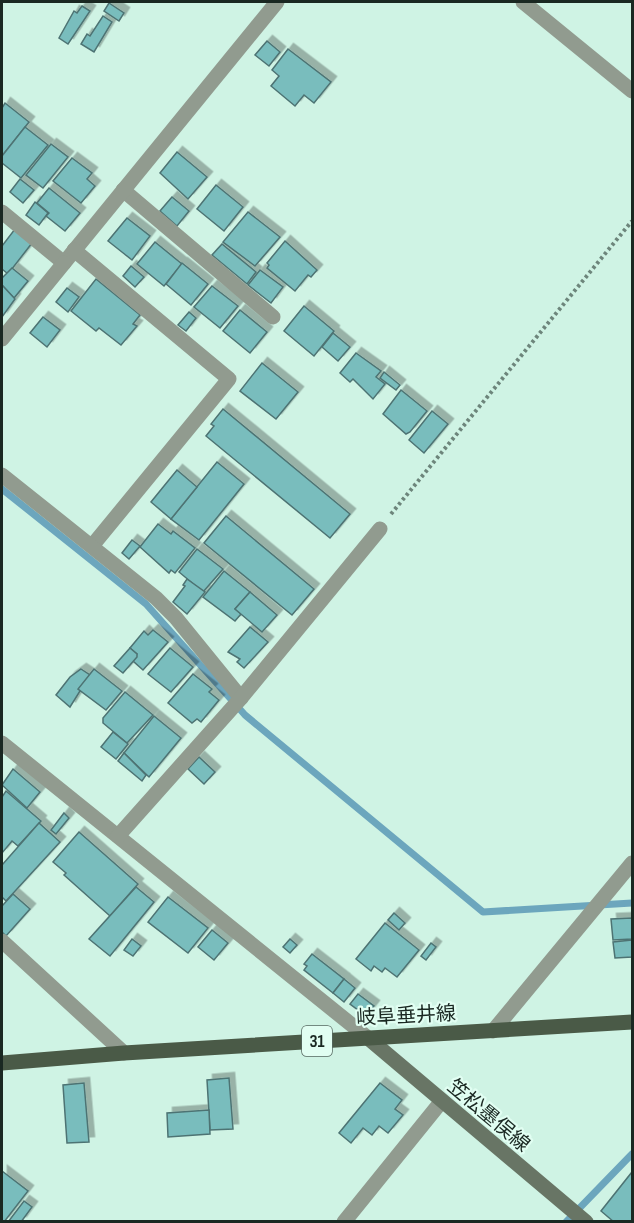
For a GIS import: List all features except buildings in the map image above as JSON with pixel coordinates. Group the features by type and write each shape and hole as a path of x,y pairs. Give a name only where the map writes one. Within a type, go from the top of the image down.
{"main road":[{"name":"岐阜垂井線","path":"2,1063 124,1053 633,1022"},
{"name":"笠松墨俣線","path":"368,1038 441,1102 586,1221"}],"street":[{"path":"2,339 277,2"},
{"path":"523,2 633,91"},
{"path":"123,190 273,317"},
{"path":"2,212 64,263"},
{"path":"74,250 229,378 92,546"},
{"path":"2,475 156,598 177,618 242,698"},
{"path":"118,836 242,698 380,529"},
{"path":"2,743 368,1038"},
{"path":"493,1031 633,863"},
{"path":"2,941 124,1053"},
{"path":"344,1221 441,1102"}],"path":[{"path":"380,529 633,221"}],"waterway":[{"path":"2,489 146,604 245,715 483,912 632,903"},
{"path":"566,1222 632,1154"}]}
